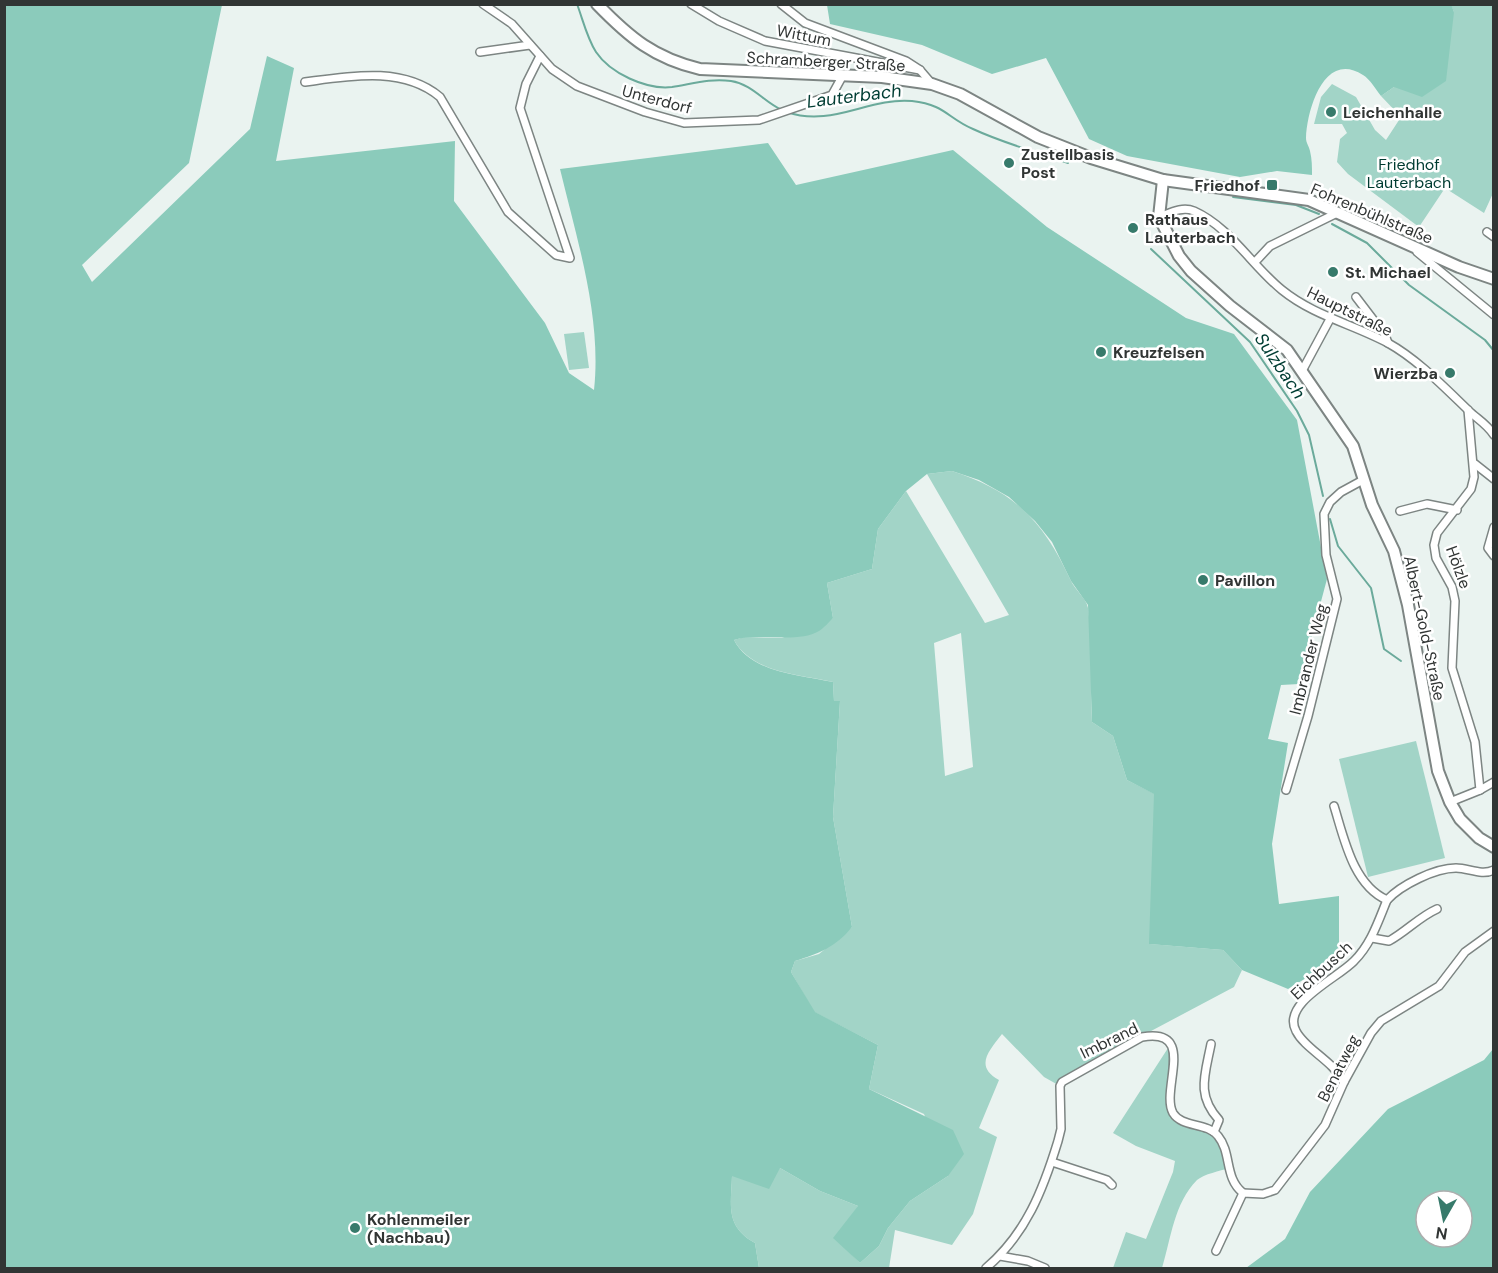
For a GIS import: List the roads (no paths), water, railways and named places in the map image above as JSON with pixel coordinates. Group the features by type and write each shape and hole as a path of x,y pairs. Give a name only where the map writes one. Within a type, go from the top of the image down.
{"main road":[{"name":"Schramberger Straße","path":"597,4 623,32 644,47 675,63 700,69 882,77 932,84 960,94 1058,146 1163,180"},
{"name":"Fohrenbühlstraße","path":"1163,180 1309,200 1458,267 1494,279"},
{"name":"Albert-Gold-Straße","path":"1163,180 1160,218 1170,243 1191,271 1230,306 1274,338 1302,371 1349,438 1363,480 1394,551 1408,605 1438,771 1450,802"},
{"path":"1450,802 1460,819 1479,838 1494,847"}],"street":[{"name":"Unterdorf","path":"483,4 512,24 540,57 561,76 592,93 684,123 759,120 779,114 832,95 843,75"},
{"name":"Wittum","path":"691,4 718,21 765,41 920,70"},
{"path":"781,4 805,23 906,61 920,70 932,84"},
{"path":"480,52 530,45"},
{"path":"305,82 357,75 384,76 413,81 431,89 440,97 508,212 555,255 570,258 520,108 526,84 540,57"},
{"name":"Hauptstraße","path":"1160,218 1175,210 1195,212 1255,262 1280,290 1330,319 1388,343 1453,394 1468,410 1483,421 1494,435"},
{"path":"1255,262 1270,246 1339,212"},
{"path":"1487,232 1494,237"},
{"path":"1407,243 1494,315"},
{"path":"1356,297 1385,335 1388,343"},
{"path":"1302,371 1330,319"},
{"name":"Hölzle","path":"1468,410 1468,432 1475,464 1471,489 1437,533 1434,545 1436,558 1452,588 1455,601 1452,668 1475,742 1480,790"},
{"path":"1475,464 1494,479"},
{"name":"Imbrander Weg","path":"1286,790 1308,716 1337,599 1326,555 1324,514 1330,502 1341,492 1363,480"},
{"path":"1400,511 1427,504 1456,510"},
{"path":"1494,527 1488,548 1494,556"},
{"path":"1450,802 1494,782"},
{"path":"1334,806 1357,869 1370,889 1387,900 1396,891 1443,870 1457,868 1481,873 1494,870"},
{"name":"Eichbusch","path":"1344,1082 1337,1070 1296,1031 1294,1019 1298,1007 1354,962 1372,938 1387,900"},
{"path":"1372,938 1389,941 1405,932 1420,916 1437,909"},
{"name":"Benatweg","path":"1243,1193 1263,1194 1275,1190 1325,1125 1344,1082 1371,1033 1382,1021 1438,986 1465,952 1494,931"},
{"name":"Imbrand","path":"986,1269 1000,1256 1032,1213 1052,1162 1061,1129 1060,1086 1062,1082 1142,1037 1161,1038 1174,1052 1171,1103 1173,1113 1179,1119 1215,1132"},
{"path":"1211,1044 1203,1084 1205,1101 1219,1120 1215,1132 1224,1145 1232,1180 1243,1193 1216,1251"},
{"path":"1052,1162 1107,1180 1112,1185"},
{"path":"1000,1256 1029,1262 1045,1269"}],"waterway":[{"name":"Lauterbach","path":"577,4 596,52 602,60 619,73 640,83 662,87 708,81 731,81 752,89 782,110"},
{"name":"Lauterbach","path":"787,112 803,116 819,116 881,103 912,101 939,109 964,125 984,134 1068,163"},
{"name":"Lauterbach","path":"1233,197 1296,205 1319,214"},
{"name":"Lauterbach","path":"1332,224 1367,243 1409,285 1485,340 1494,351"},
{"name":"Sulzbach","path":"1151,249 1250,342 1297,411 1309,435 1323,496"},
{"name":"Sulzbach","path":"1330,519 1338,546 1371,588 1384,649 1401,661"}],"place":[{"name":"Leichenhalle","path":"1331,112"},
{"name":"Zustellbasis Post","path":"1009,163"},
{"name":"Friedhof","path":"1272,185"},
{"name":"Rathaus Lauterbach","path":"1133,228"},
{"name":"St. Michael","path":"1333,272"},
{"name":"Kreuzfelsen","path":"1101,352"},
{"name":"Wierzba","path":"1450,373"},
{"name":"Pavillon","path":"1203,580"},
{"name":"Kohlenmeiler (Nachbau)","path":"355,1228"}],"park label":[{"name":"Friedhof Lauterbach","path":"1409,173"}]}
